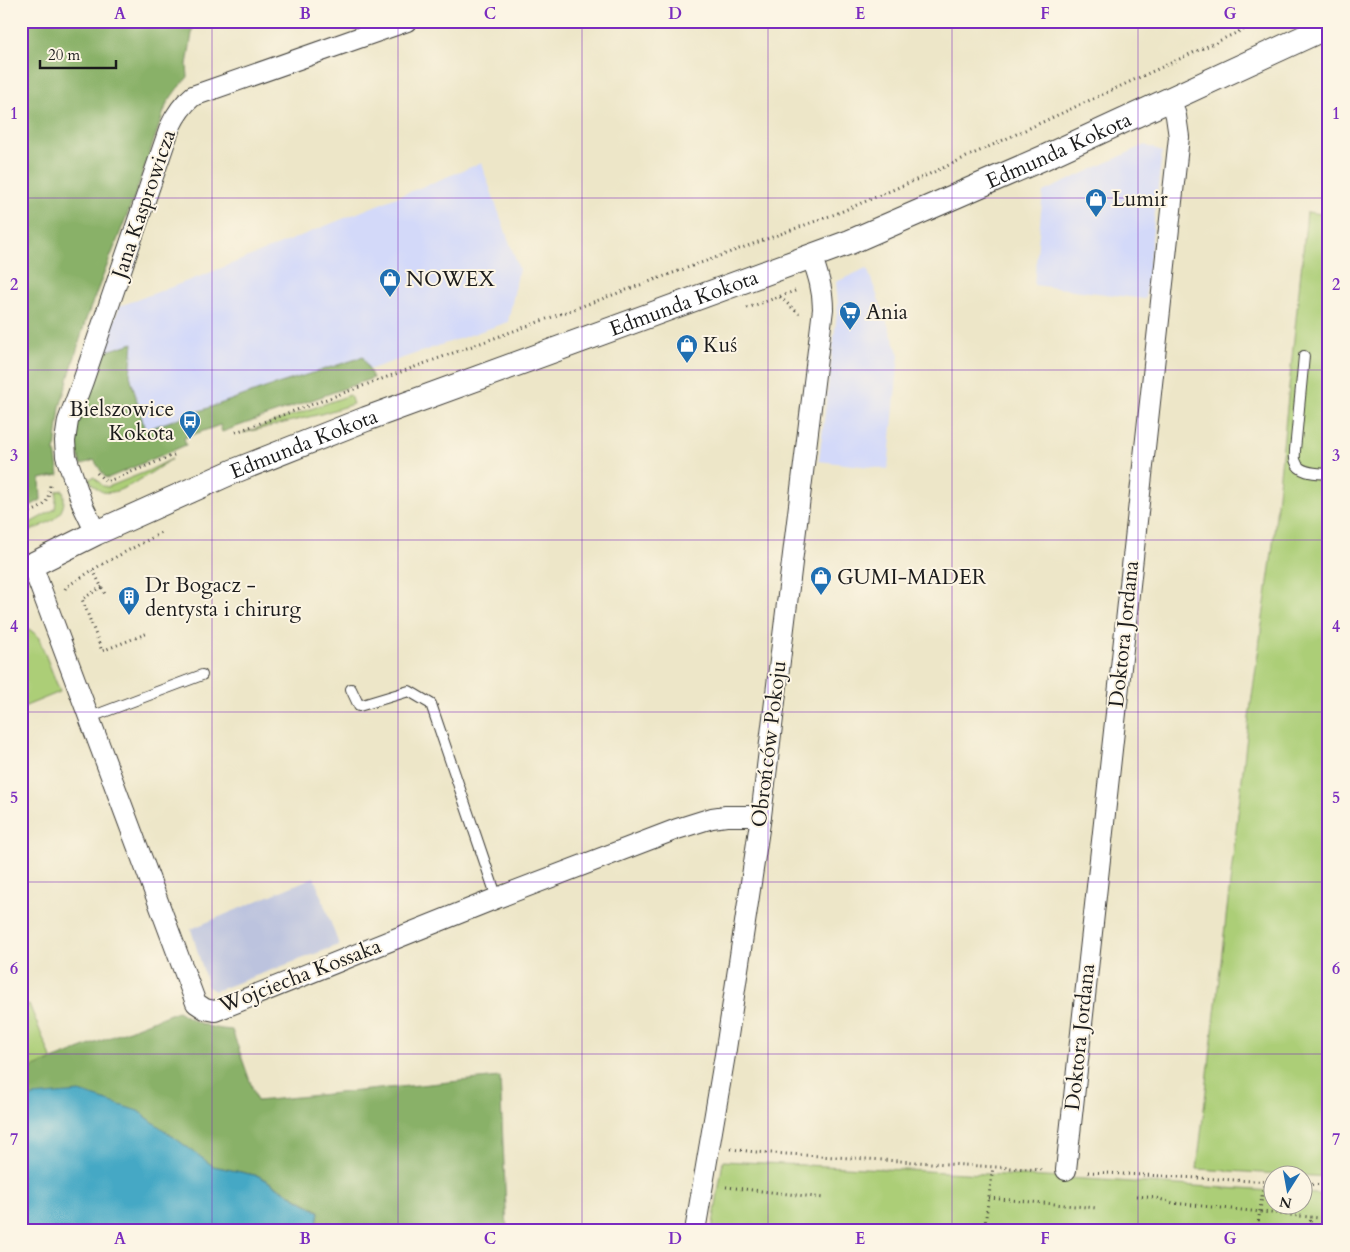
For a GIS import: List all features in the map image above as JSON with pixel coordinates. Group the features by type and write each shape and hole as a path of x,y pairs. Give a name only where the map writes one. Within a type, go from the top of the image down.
{"street":[{"name":"Jana Kasprowicza","path":"96,533 83,506 66,456 65,441 68,422 170,127 183,104 193,96 407,21"},
{"name":"Edmunda Kokota","path":"25,569 96,533 232,472 366,419 850,242 1016,169 1329,26"},
{"name":"Doktora Jordana","path":"1066,1170 1179,136 1176,116 1170,99"},
{"name":"Obrońców Pokoju","path":"694,1231 726,1049 761,816 823,309 823,294 812,257"},
{"name":"Wojciecha Kossaka","path":"25,569 44,595 88,718 196,1003 205,1009 215,1011 497,898 668,833 712,818 761,816"}],"lane":[{"path":"1304,356 1295,462 1299,468 1310,472 1329,474"},
{"path":"88,718 202,674"},
{"path":"351,689 359,706 409,690 431,704 497,898"}],"path":[{"path":"236,432 838,213 1262,21"},
{"path":"780,297 805,319"},
{"path":"21,516 43,506 48,499 50,485 74,478 92,468 106,482 174,455"},
{"path":"63,594 66,587 92,570 165,531"},
{"path":"92,570 105,594"},
{"path":"102,587 82,599 102,651 148,633"},
{"path":"708,1146 755,1152 1262,1182"},
{"path":"984,1231 993,1167"},
{"path":"1312,1184 1329,1185"},
{"path":"721,1187 824,1198"},
{"path":"1137,1196 1156,1198 1173,1203 1329,1219"},
{"path":"1257,1231 1262,1196"},
{"path":"989,1198 1097,1208"},
{"path":"1309,1231 1311,1217"}],"shaded area":[{"path":"1145,145 1162,152 1145,299 1034,285 1043,192"},
{"path":"481,163 519,269 508,322 368,370 363,357 268,387 145,430 130,374 133,343 101,353 120,306 204,275"},
{"path":"867,268 899,355 888,469 819,461 838,305 836,282"},
{"path":"314,877 339,945 215,991 208,987 191,929"}],"green space":[{"path":"21,21 194,21 187,65 188,77 167,103 135,195 86,319 60,407 55,451 59,475 40,479 41,500 21,511"},
{"path":"1307,212 1329,215 1329,1177 1312,1176 1312,1164 1262,1164 1262,1173 1197,1169 1249,718 1272,553"},
{"path":"133,343 130,375 145,430 268,387 363,357 373,378 222,432 220,425 184,438 186,445 108,478 105,477 94,460 81,465 75,441 76,417 101,353"},
{"path":"350,395 353,404 321,414 243,433"},
{"path":"172,459 148,475 119,490 103,492 93,485 89,479 94,477 103,486 108,487"},
{"path":"63,490 64,500 59,515 46,524 21,535 21,528 55,509 57,491"},
{"path":"29,629 38,636 60,692 21,708 21,632"},
{"path":"29,1004 52,1060 21,1072 21,1007"},
{"path":"178,1011 204,1025 232,1030 257,1101 500,1077 507,1231 316,1231 319,1211 259,1176 213,1166 138,1111 21,1104 21,1072"},
{"path":"723,1161 1085,1179 1262,1190 1262,1214 1312,1214 1312,1194 1329,1195 1329,1231 712,1231"}],"water":[{"path":"80,1092 138,1111 213,1166 259,1176 319,1212 316,1231 21,1231 21,1104 33,1096"}],"place":[{"name":"Lumir","path":"1096,218"},
{"name":"NOWEX","path":"390,298"},
{"name":"Ania","path":"850,331"},
{"name":"Kuś","path":"687,364"},
{"name":"Bielszowice Kokota","path":"190,440"},
{"name":"GUMI-MADER","path":"821,596"},
{"name":"Dr Bogacz - dentysta i chirurg","path":"129,616"}]}
